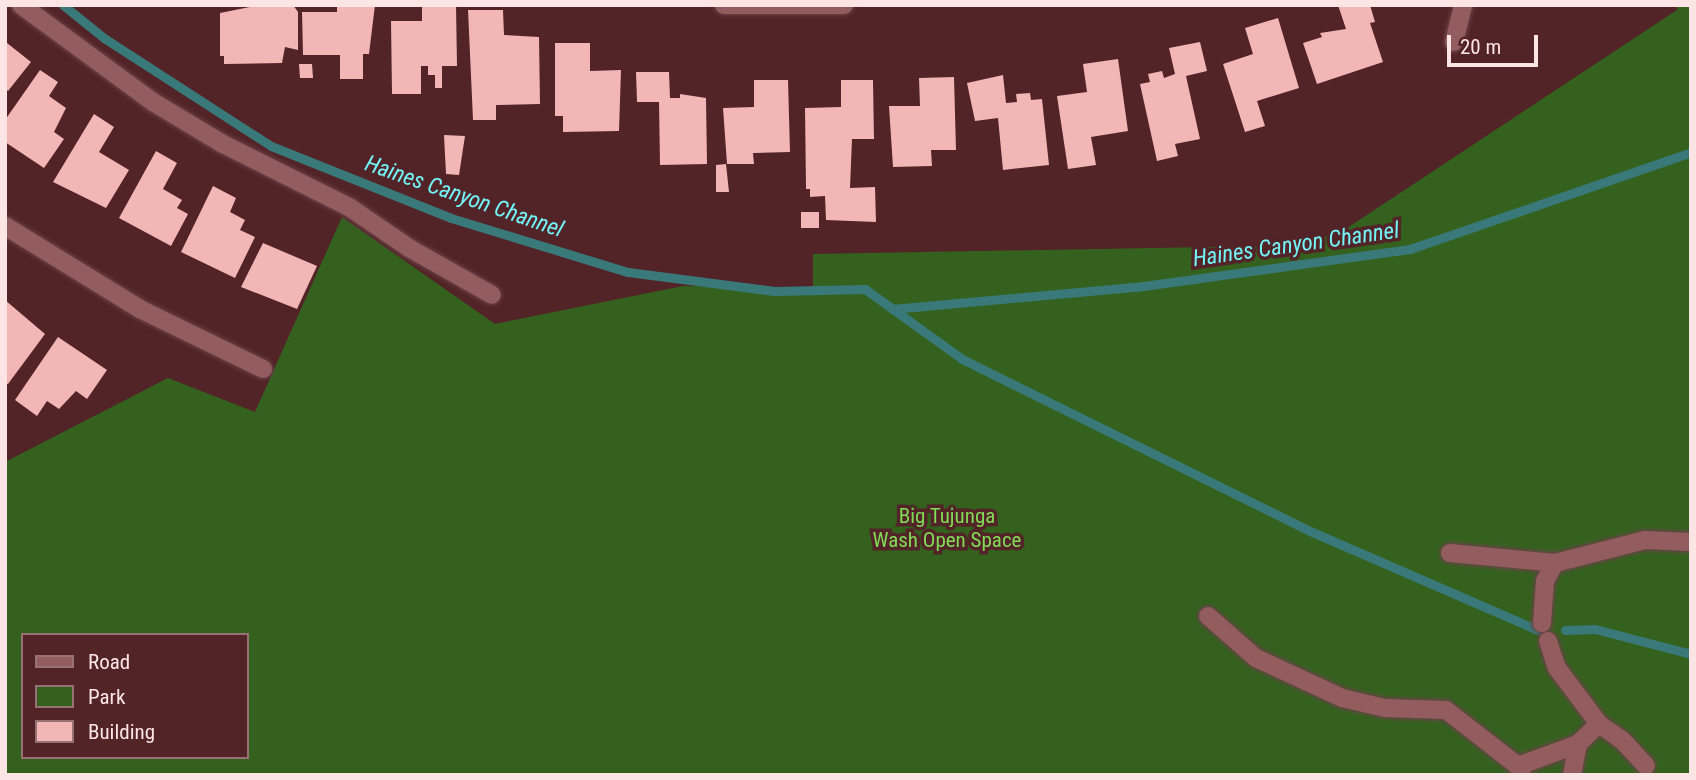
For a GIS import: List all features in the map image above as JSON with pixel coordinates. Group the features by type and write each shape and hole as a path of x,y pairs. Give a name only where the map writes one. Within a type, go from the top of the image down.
{"street":[{"path":"21,5 153,102 223,144 349,207 409,248 492,295"},
{"path":"724,5 844,5"},
{"path":"1454,42 1463,5"},
{"path":"5,226 140,309 263,369"},
{"path":"1450,553 1555,563 1645,540 1691,542"},
{"path":"1542,623 1545,581 1555,563"},
{"path":"1208,616 1256,658 1342,698 1385,708 1446,710 1520,770 1578,744 1599,724"},
{"path":"1548,641 1557,668 1599,724 1622,740 1646,766"},
{"path":"1572,775 1578,744"}],"green space":[{"name":"Big Tujunga Wash Open Space","path":"1677,5 1691,5 1691,775 5,775 5,462 168,378 255,412 342,217 495,324 683,286 813,288 813,254 1263,246 1338,234 1677,10"}],"building":[{"path":"260,5 293,5 298,12 298,50 285,47 282,63 224,64 224,56 220,56 220,13"},
{"path":"375,5 369,54 363,54 363,79 340,79 340,55 303,55 302,12 337,12 337,6"},
{"path":"422,5 456,5 457,66 442,66 442,88 435,88 435,75 428,75 428,66 421,66 421,94 392,94 391,21 422,21"},
{"path":"1338,5 1370,5 1375,22 1370,23 1383,62 1317,84 1303,43 1322,37 1320,33 1346,29"},
{"path":"468,10 503,10 504,35 539,37 540,104 496,105 496,120 473,120"},
{"path":"1278,18 1299,88 1257,101 1265,126 1245,132 1223,64 1253,54 1245,28"},
{"path":"1200,42 1207,71 1186,76 1200,139 1175,144 1178,156 1157,161 1140,84 1150,82 1148,74 1162,71 1164,78 1175,74 1169,48"},
{"path":"7,43 31,62 8,91 5,88"},
{"path":"555,43 590,43 590,71 621,70 619,131 563,132 563,116 555,116"},
{"path":"1118,59 1128,131 1091,137 1096,165 1068,169 1057,96 1087,92 1083,64"},
{"path":"299,64 312,64 313,78 300,78"},
{"path":"40,70 58,82 49,96 66,108 54,132 64,139 44,168 5,142 5,120"},
{"path":"636,72 669,72 670,98 680,98 680,94 706,98 707,164 660,165 659,102 637,102"},
{"path":"1003,75 1006,103 1017,102 1016,94 1030,93 1031,100 1042,99 1049,165 1003,170 998,118 975,121 967,83"},
{"path":"954,77 956,150 931,150 932,166 893,167 889,106 920,106 919,78"},
{"path":"754,80 788,80 790,152 753,153 754,164 727,164 723,108 754,107"},
{"path":"841,80 873,80 874,139 852,139 850,188 875,187 876,222 826,220 825,196 810,197 810,189 806,189 805,108 841,107"},
{"path":"94,114 114,127 99,152 129,170 106,208 53,182"},
{"path":"444,135 465,136 459,175 446,174"},
{"path":"156,151 177,163 163,189 182,200 177,208 188,214 171,246 119,218"},
{"path":"726,164 729,192 716,192 716,165"},
{"path":"213,186 236,198 230,212 245,220 240,230 255,237 235,278 181,252"},
{"path":"801,212 819,212 819,228 801,228"},
{"path":"263,243 317,266 297,309 241,287"},
{"path":"5,300 45,334 8,384 5,383"},
{"path":"58,337 107,370 87,399 76,391 59,409 47,401 37,416 15,400"}],"waterway":[{"name":"Haines Canyon Channel","path":"63,5 104,38 271,146 451,218 628,272 775,291 865,289 962,359 1310,531 1538,630"},
{"name":"Haines Canyon Channel","path":"892,309 1136,287 1410,249 1691,152"},
{"name":"Haines Canyon Channel","path":"1565,630 1595,629 1691,654"}]}
